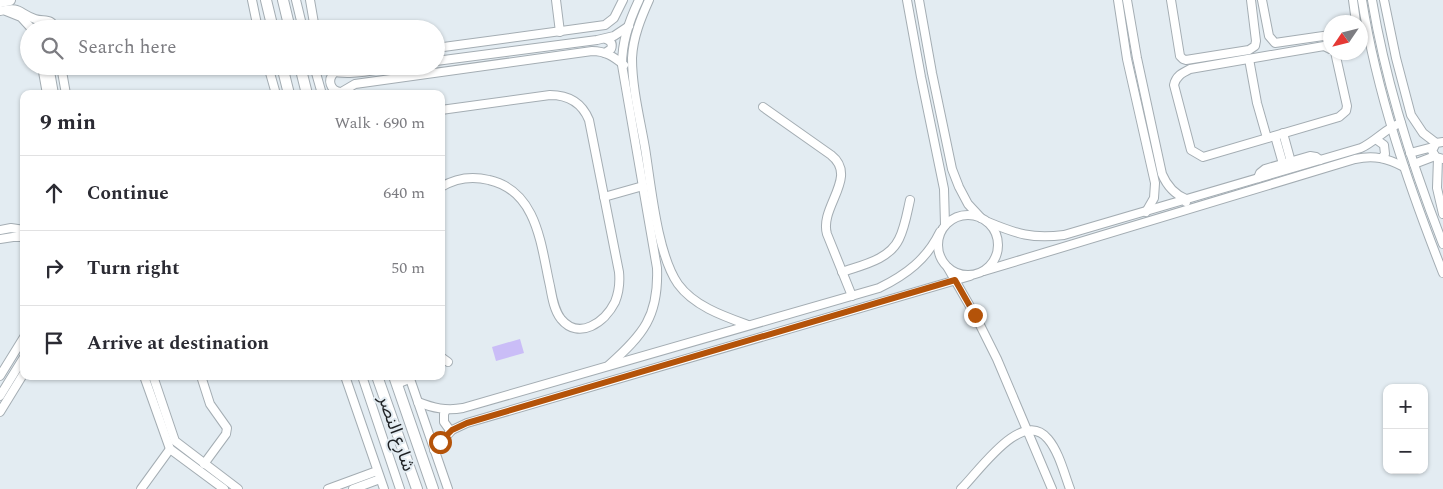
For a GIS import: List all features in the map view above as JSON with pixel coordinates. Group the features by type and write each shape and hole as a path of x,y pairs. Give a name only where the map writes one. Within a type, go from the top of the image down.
{"main road":[{"path":"1,8 10,0"},
{"path":"266,0 271,20"},
{"path":"283,0 288,20"},
{"path":"284,75 288,90"},
{"path":"303,75 307,90"},
{"name":"شارع النصر","path":"378,380 417,489"},
{"name":"شارع النصر","path":"395,380 433,489"}],"street":[{"path":"252,0 256,20"},
{"path":"296,0 301,20"},
{"path":"310,0 314,20"},
{"path":"556,0 560,32"},
{"path":"445,47 605,25 614,18 623,0"},
{"path":"607,367 637,338 651,314 657,296 657,268 622,65 624,42 639,0"},
{"path":"649,0 638,27 633,49 632,65 658,226 668,267 678,285 694,300 722,315 748,325"},
{"path":"907,0 920,77 944,189 945,225"},
{"path":"920,0 932,73 952,169 968,204 993,228 998,243 995,259 984,271"},
{"path":"1118,0 1127,59 1155,183 1154,198 1146,211 1148,221"},
{"path":"1127,0 1137,58 1162,174 1174,192 1186,199 1188,209"},
{"path":"1171,0 1180,56 1183,60 1186,60 1249,50 1255,46 1251,0"},
{"path":"1262,0 1269,36 1275,43 1323,36"},
{"path":"1353,0 1355,15"},
{"path":"1362,0 1377,75 1391,126 1443,273"},
{"path":"1372,0 1386,71 1401,123 1443,244"},
{"path":"1384,0 1396,58 1411,114 1424,133 1437,144"},
{"path":"1,8 18,9 34,19 41,20"},
{"path":"1,8 24,20"},
{"path":"445,61 606,39 633,25 638,27"},
{"path":"605,53 611,49 612,45 606,39"},
{"path":"1323,46 1190,69 1179,75 1174,85 1191,150 1202,157 1339,117 1346,111 1347,106 1337,60"},
{"path":"445,71 592,51 605,53 627,67 632,65"},
{"path":"1249,59 1257,103 1287,163"},
{"path":"44,75 46,90"},
{"path":"51,75 53,90"},
{"path":"63,75 65,90"},
{"path":"271,75 275,90"},
{"path":"317,75 321,90"},
{"path":"332,75 330,78 330,85 334,90"},
{"path":"344,90 355,84 420,75"},
{"path":"445,109 550,95 567,97 581,106 589,120 620,272 615,301 604,317 588,328 581,329 567,324 557,313 534,219 530,210 518,195 501,184 483,179 463,179 445,186"},
{"path":"763,107 832,155 840,164 842,179 826,216 825,225 852,296"},
{"path":"418,402 437,409 463,408 879,288 904,274 925,256 934,245 945,225 951,220 966,215 984,220 1008,231 1030,236 1064,235 1361,148 1377,140 1391,126 1401,123"},
{"path":"1377,140 1384,145 1385,149 1382,158"},
{"path":"1410,153 1437,144"},
{"path":"1437,144 1432,151 1438,158 1437,188 1443,214"},
{"path":"1258,178 1262,171 1287,163 1313,156 1320,160"},
{"path":"434,450 452,430 467,423 970,276 1355,159 1382,158 1404,167"},
{"path":"1414,164 1438,158"},
{"path":"604,197 643,186"},
{"path":"842,272 872,262 894,246 902,232 910,200"},
{"path":"0,230 11,228 20,229"},
{"path":"940,232 937,248 943,263 955,280 997,359 1052,489"},
{"path":"0,239 20,237"},
{"path":"948,268 962,275 970,276"},
{"path":"0,376 20,344"},
{"path":"0,396 20,364"},
{"path":"0,412 20,380"},
{"path":"146,380 175,442 238,489"},
{"path":"154,380 156,398 170,449 224,489"},
{"path":"202,380 210,404 227,428 226,434 204,464"},
{"path":"346,380 377,471 374,483"},
{"path":"363,380 400,489"},
{"path":"410,380 448,489"},
{"path":"446,410 444,422 449,430 452,430"},
{"path":"961,489 1000,446 1018,434 1028,431 1036,431 1048,438 1056,452 1070,489"},
{"path":"141,489 170,449"},
{"path":"328,489 377,471"},
{"path":"352,480 354,489 374,483 384,489"}],"shaded area":[{"path":"520,339 524,353 496,361 492,347"}],"route":[{"path":"440,442 452,430 467,423 955,280 975,315"}]}
